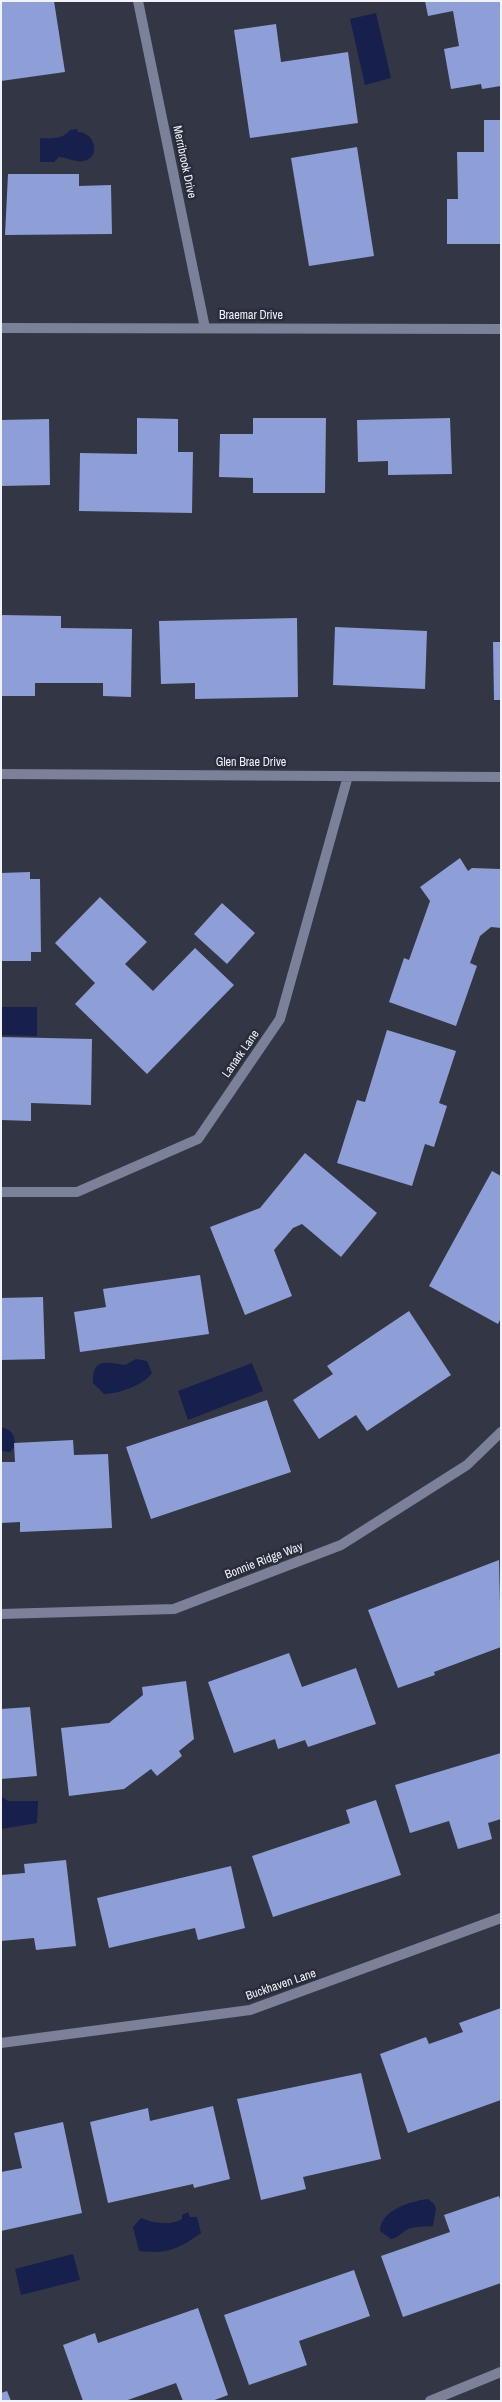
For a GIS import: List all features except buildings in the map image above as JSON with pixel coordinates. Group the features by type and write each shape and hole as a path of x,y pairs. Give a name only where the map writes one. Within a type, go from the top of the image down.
{"street":[{"name":"Merribrook Drive","path":"138,1 205,328"},
{"name":"Braemar Drive","path":"1,328 501,329"},
{"name":"Glen Brae Drive","path":"1,774 501,776"},
{"name":"Lanark Lane","path":"1,1192 77,1192 198,1139 280,1019 348,776"},
{"name":"Bonnie Ridge Way","path":"1,1614 174,1609 340,1545 467,1465 501,1432"},
{"name":"Buckhaven Lane","path":"1,2043 250,2010 501,1918"},
{"path":"430,2401 501,2372"}],"water":[{"path":"376,13 391,78 365,85 350,19"},
{"path":"77,129 78,132 89,136 94,145 93,155 89,159 74,161 59,157 54,162 40,162 40,138 56,138 70,130"},
{"path":"1,1007 37,1007 37,1036 1,1035"},
{"path":"136,1359 147,1361 152,1373 137,1385 123,1391 104,1394 93,1383 93,1374 98,1365 107,1363 125,1365"},
{"path":"252,1363 263,1391 188,1420 178,1391"},
{"path":"1,1427 8,1429 13,1436 15,1446 10,1452 1,1451"},
{"path":"1,1796 8,1801 38,1801 37,1823 1,1829"},
{"path":"428,2199 434,2204 436,2209 433,2226 411,2228 391,2239 380,2231 385,2217 391,2212 405,2204"},
{"path":"188,2212 190,2217 197,2217 201,2233 172,2250 158,2252 139,2251 133,2227 141,2218 167,2223 182,2219 182,2215"},
{"path":"73,2254 80,2280 21,2295 15,2269"}]}
